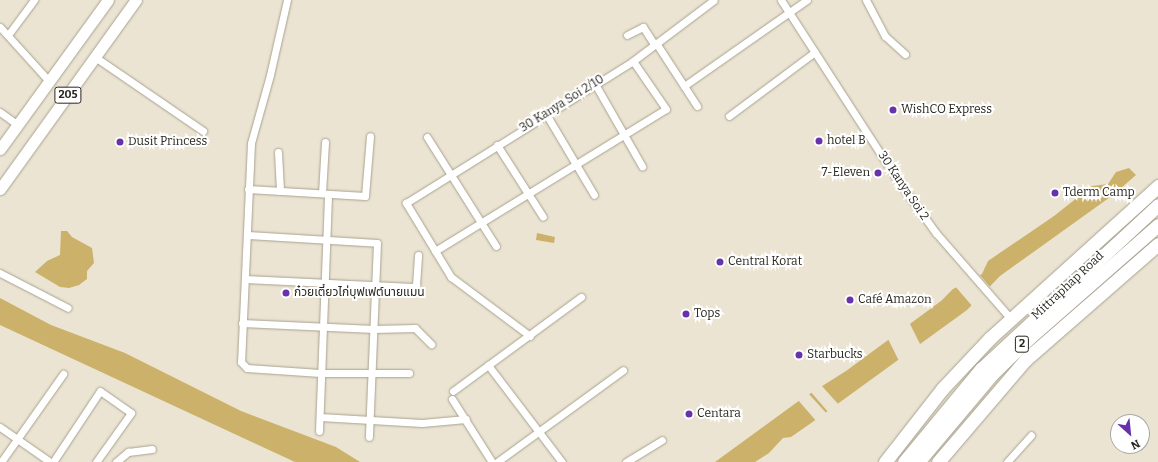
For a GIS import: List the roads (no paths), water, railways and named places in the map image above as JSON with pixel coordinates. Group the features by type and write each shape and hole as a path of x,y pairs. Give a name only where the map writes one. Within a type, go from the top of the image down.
{"highway":[{"path":"885,462 964,364 1011,319 1045,290 1158,186"},
{"name":"Mittraphap Road","path":"904,462 981,369 1105,251 1158,205"},
{"name":"Mittraphap Road","path":"918,462 992,374 1029,338 1158,225"},
{"path":"1066,323 1067,317 1138,247 1141,240"},
{"path":"938,462 1009,376 1066,323 1158,244"},
{"path":"1045,290 1053,287 1097,254 1105,251"}],"main road":[{"name":"205","path":"0,149 108,0"},
{"name":"205","path":"0,189 136,0"}],"street":[{"path":"8,35 34,0"},
{"path":"286,0 270,75 251,143 241,362 247,368 320,373 409,373"},
{"name":"30 Kanya Soi 2/10","path":"435,251 406,202 633,61 714,0"},
{"name":"30 Kanya Soi 2","path":"781,0 897,179 936,233 1011,319"},
{"path":"684,86 808,0"},
{"path":"866,0 885,36 905,54"},
{"path":"627,35 643,26 697,106"},
{"path":"0,27 49,81"},
{"path":"729,116 815,52"},
{"path":"95,57 203,131"},
{"path":"530,336 451,277 435,251 666,109 633,61"},
{"path":"595,84 642,166"},
{"path":"0,112 18,125"},
{"path":"546,114 594,195"},
{"path":"248,189 366,195 370,136"},
{"path":"427,137 496,246"},
{"path":"319,431 321,327 327,239 325,142"},
{"path":"497,145 544,217"},
{"path":"278,152 280,191"},
{"path":"248,235 377,243 373,374 369,437"},
{"path":"245,279 376,286 415,286 418,255"},
{"path":"0,273 68,308"},
{"path":"453,391 530,336 581,297"},
{"path":"242,323 374,329 415,328 431,344"},
{"path":"488,366 538,433 562,462"},
{"path":"497,462 623,370"},
{"path":"1,462 63,374"},
{"path":"0,427 51,462 100,391 131,413 96,462"},
{"path":"452,399 492,462"},
{"path":"320,417 422,422 466,419"},
{"path":"1007,462 1031,435"},
{"path":"626,462 662,440"},
{"path":"116,462 128,452 152,449"}],"place":[{"name":"WishCO Express","path":"893,110"},
{"name":"hotel B","path":"819,141"},
{"name":"Dusit Princess","path":"120,142"},
{"name":"7-Eleven","path":"878,173"},
{"name":"Tderm Camp","path":"1055,193"},
{"name":"Central Korat","path":"720,262"},
{"name":"ก๋วยเตี๋ยวไก่บุฟเฟต์นายแมน","path":"286,293"},
{"name":"Café Amazon","path":"850,300"},
{"name":"Tops","path":"686,314"},
{"name":"Starbucks","path":"799,355"},
{"name":"Centara","path":"689,414"}]}
